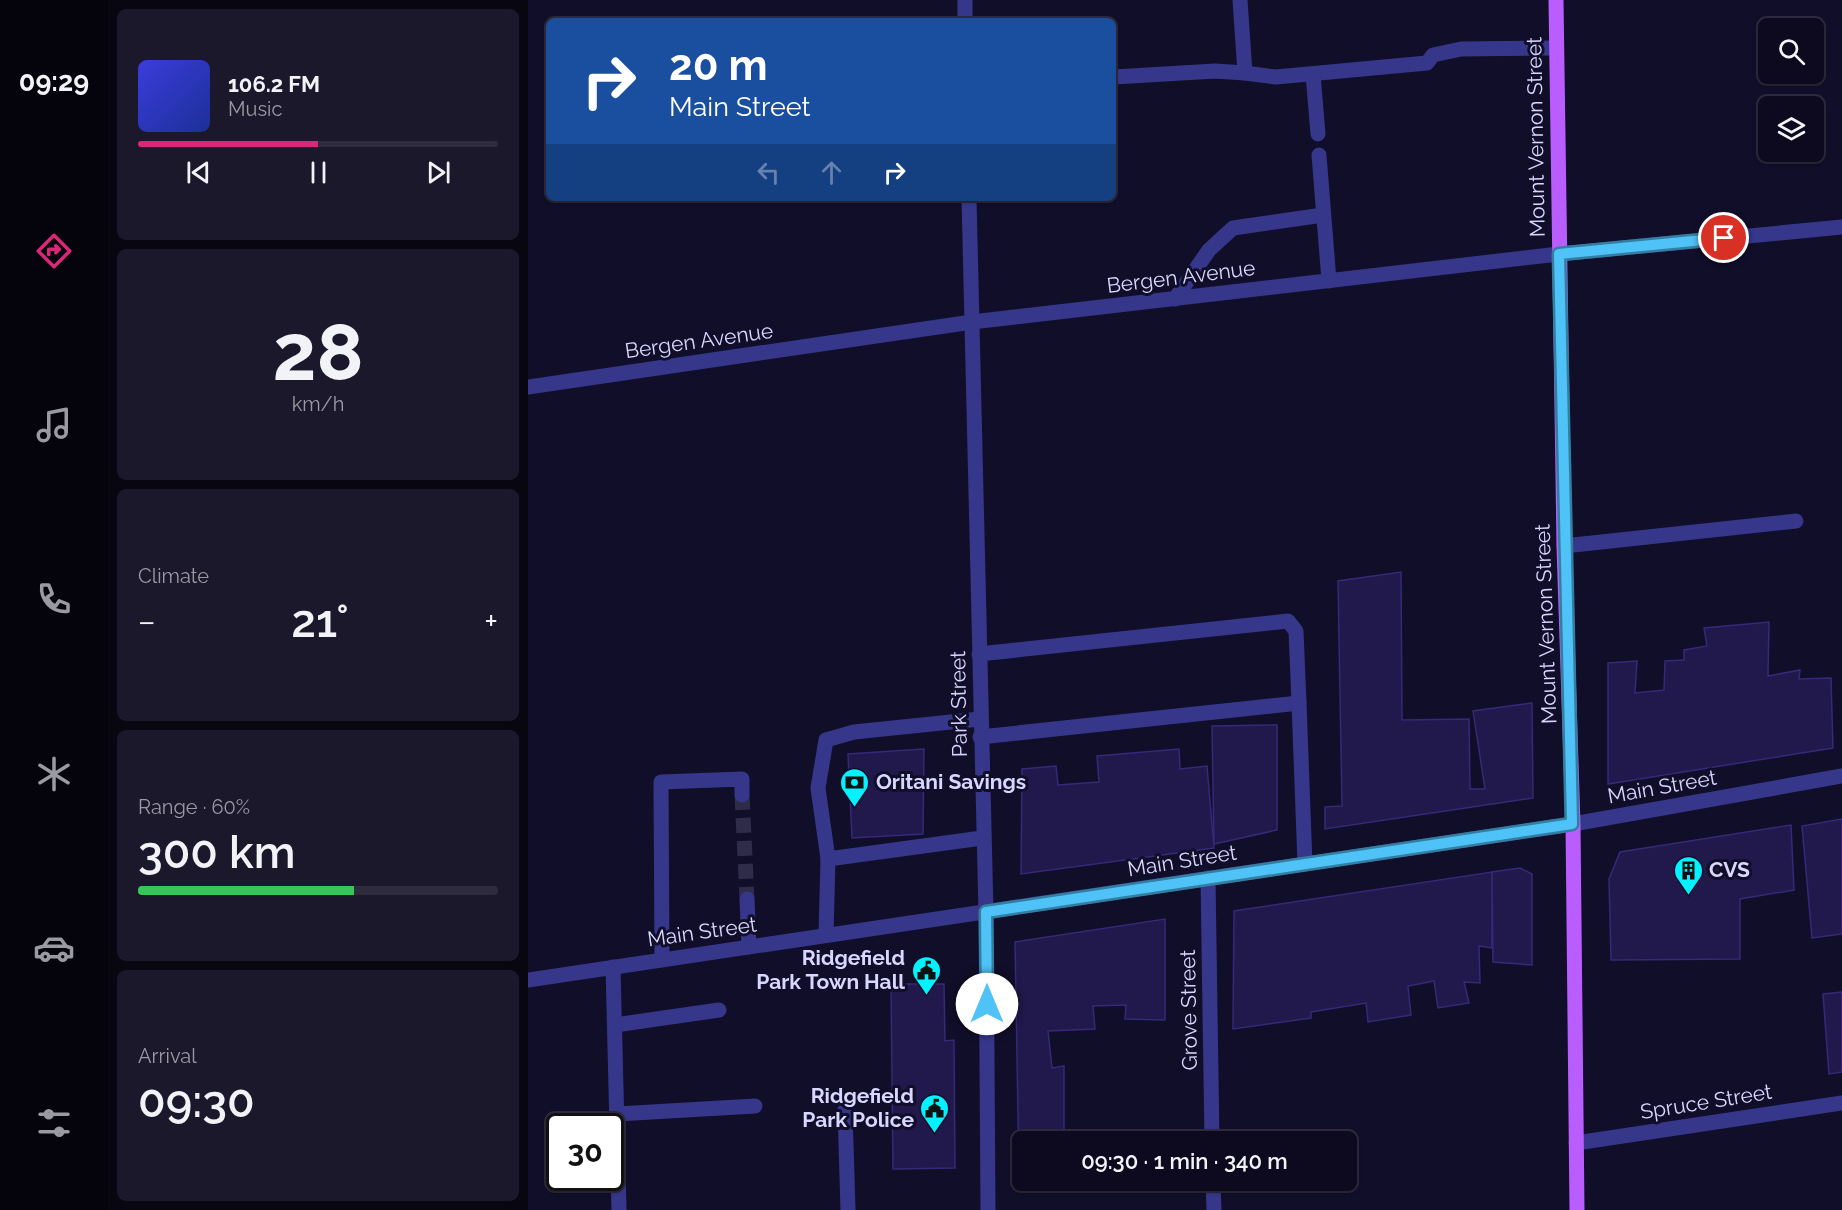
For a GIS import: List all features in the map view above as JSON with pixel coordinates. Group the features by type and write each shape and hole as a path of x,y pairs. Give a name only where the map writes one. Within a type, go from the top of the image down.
{"main road":[{"name":"Mount Vernon Street","path":"1556,0 1577,1210"}],"street":[{"path":"965,0 965,18"},
{"path":"1240,0 1245,73"},
{"path":"1116,76 1216,71 1276,77 1427,63 1433,55 1461,49 1556,48"},
{"path":"1313,74 1318,134"},
{"path":"1319,155 1329,281"},
{"name":"Park Street","path":"969,201 982,838 986,912 988,1210"},
{"path":"1175,298 1209,250 1233,228 1323,215"},
{"name":"Bergen Avenue","path":"528,387 972,322 1559,254 1842,227"},
{"path":"1564,546 1796,521"},
{"path":"979,654 1288,621 1296,631 1305,864"},
{"path":"980,737 1299,703"},
{"path":"826,935 828,859 818,788 826,740 854,732 980,719"},
{"name":"Main Street","path":"528,980 1572,824 1842,776"},
{"path":"662,959 661,782 742,779 742,795"},
{"path":"828,859 982,838"},
{"name":"Grove Street","path":"1208,878 1212,1131"},
{"path":"747,899 749,947"},
{"path":"613,967 617,1113"},
{"path":"615,1025 718,1010"},
{"name":"Spruce Street","path":"1576,1143 1842,1103"},
{"path":"624,1114 755,1106"},
{"path":"844,1110 848,1210"},
{"path":"619,1191 619,1210"},
{"path":"1213,1191 1214,1210"}],"building":[{"path":"1401,572 1402,720 1469,719 1470,789 1485,789 1473,711 1532,703 1533,798 1325,829 1325,807 1342,806 1338,581"},
{"path":"1769,622 1768,676 1800,670 1799,679 1831,678 1833,748 1608,784 1608,663 1637,661 1635,693 1664,690 1665,661 1684,660 1684,650 1707,646 1704,628"},
{"path":"1277,725 1277,830 1214,844 1212,726"},
{"path":"924,749 923,834 852,838 848,754"},
{"path":"1179,749 1180,769 1207,766 1214,848 1021,874 1022,769 1056,766 1058,785 1099,782 1097,756"},
{"path":"1842,819 1842,934 1812,938 1802,826"},
{"name":"CVS","path":"1791,825 1794,890 1740,899 1740,959 1611,960 1609,879 1620,852"},
{"path":"1520,868 1532,874 1532,965 1493,962 1492,872"},
{"path":"1492,872 1492,948 1479,946 1480,983 1464,982 1469,1003 1438,1008 1434,981 1408,986 1411,1015 1368,1022 1366,1003 1311,1012 1311,1018 1233,1029 1234,911"},
{"path":"1165,919 1165,1020 1125,1019 1126,1005 1093,1006 1095,1029 1048,1031 1052,1068 1064,1066 1064,1131 1018,1131 1015,942"},
{"path":"891,984 944,984 945,1041 954,1040 955,1168 893,1169"},
{"path":"1842,992 1842,1072 1829,1074 1823,994"}],"tunnel":[{"path":"742,795 747,899"}],"place":[{"name":"Oritani Savings","path":"855,808"},
{"name":"CVS","path":"1688,896"},
{"name":"Ridgefield Park Town Hall","path":"926,996"},
{"name":"Ridgefield Park Police","path":"935,1134"}],"route":[{"path":"987,1004 986,912 1572,824 1559,254 1724,238"}]}
